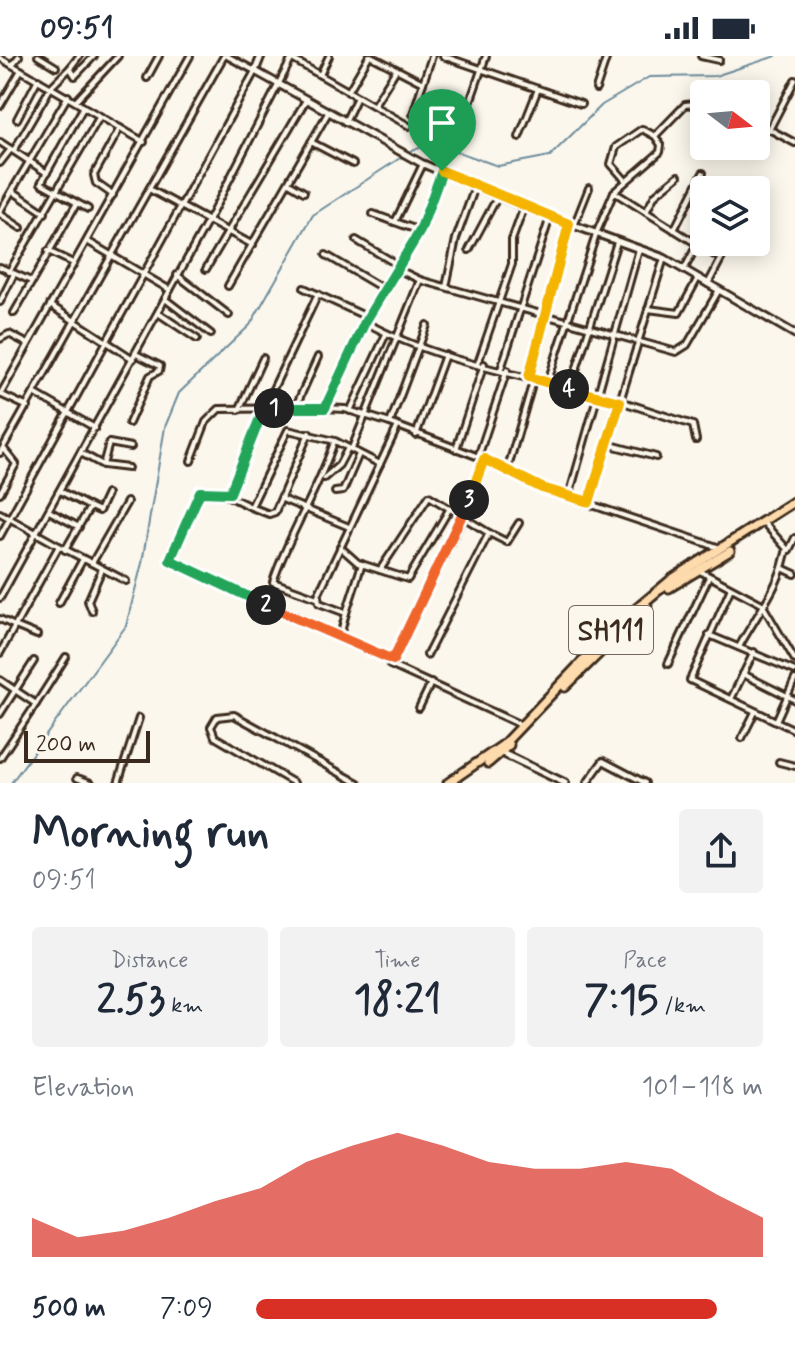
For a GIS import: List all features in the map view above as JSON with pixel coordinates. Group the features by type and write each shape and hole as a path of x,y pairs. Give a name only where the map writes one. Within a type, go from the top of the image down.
{"main road":[{"name":"SH111","path":"765,526 795,501"},
{"name":"SH111","path":"455,783 502,753 620,631 696,569 795,508"},
{"name":"SH111","path":"448,783 485,760 522,726 617,625 672,579 724,552"}],"street":[{"path":"12,65 19,56"},
{"path":"38,56 56,67"},
{"path":"0,163 12,150 51,87 79,56"},
{"path":"70,68 75,76 94,56"},
{"path":"76,102 118,56"},
{"path":"147,78 159,56"},
{"path":"28,407 0,394 190,56"},
{"path":"0,493 16,464 2,451 225,56 422,163 524,207 664,258 795,334"},
{"path":"0,536 182,207 261,56"},
{"path":"320,75 329,56"},
{"path":"348,92 370,56 423,83"},
{"path":"413,114 432,56"},
{"path":"443,56 581,104"},
{"path":"461,128 486,56"},
{"path":"702,56 719,60"},
{"path":"0,598 135,356 293,57 409,126"},
{"path":"596,89 605,57"},
{"path":"0,58 144,142"},
{"path":"0,106 21,70"},
{"path":"374,106 396,70"},
{"path":"17,119 38,79"},
{"path":"770,128 795,80"},
{"path":"519,137 538,89"},
{"path":"21,228 0,212 68,95"},
{"path":"345,122 357,97"},
{"path":"206,269 306,100"},
{"path":"655,136 685,105 690,104"},
{"path":"83,108 41,183 88,209"},
{"path":"228,286 328,113"},
{"path":"0,302 12,273 100,116"},
{"path":"113,195 96,183 94,175 120,128"},
{"path":"548,381 596,234 614,192 660,152 661,145 655,136 642,129 616,147 611,164 626,181"},
{"path":"770,130 793,142 795,134"},
{"path":"0,142 47,173"},
{"path":"311,142 353,164"},
{"path":"395,222 422,163"},
{"path":"325,408 366,320 420,231 442,171"},
{"path":"674,230 703,173"},
{"path":"646,213 655,195 678,176"},
{"path":"289,183 304,192"},
{"path":"446,287 456,239 476,185"},
{"path":"507,471 532,377 543,313 572,225 589,188"},
{"path":"151,190 253,245"},
{"path":"14,192 45,213"},
{"path":"614,192 690,240"},
{"path":"469,250 498,196"},
{"path":"14,313 77,203"},
{"path":"456,449 512,264 512,240 524,207"},
{"path":"373,214 420,231"},
{"path":"522,726 390,665 464,516 521,308 550,217"},
{"path":"356,240 420,280 674,351 683,349 719,290"},
{"path":"87,241 170,290"},
{"path":"570,389 617,242"},
{"path":"569,496 639,249"},
{"path":"48,251 73,263"},
{"path":"326,255 383,289"},
{"path":"684,270 691,256"},
{"path":"716,256 721,259"},
{"path":"708,284 723,256"},
{"path":"589,502 664,258"},
{"path":"0,267 31,281"},
{"path":"177,275 229,315"},
{"path":"648,309 679,313 698,278"},
{"path":"322,479 339,465 350,448 420,280"},
{"path":"304,288 396,338 445,355 548,381 597,398 620,401 691,424 697,430 696,440"},
{"path":"226,495 234,485 264,408 318,294"},
{"path":"165,299 211,334"},
{"path":"50,305 106,342 160,366 159,371 150,376 129,423"},
{"path":"158,313 197,339"},
{"path":"390,423 427,325"},
{"path":"0,330 28,344"},
{"path":"0,339 6,333"},
{"path":"350,411 386,334"},
{"path":"416,435 445,355"},
{"path":"295,408 318,357"},
{"path":"239,410 263,358"},
{"path":"36,394 95,428"},
{"path":"191,461 212,413 219,409 325,408 350,411 390,423 569,496 724,552"},
{"path":"317,598 397,428"},
{"path":"251,507 286,431 309,433 335,441 380,464"},
{"path":"309,433 282,499 271,514 226,495 200,492 171,562 393,660"},
{"path":"335,441 322,479 305,508 273,582 317,598 346,613"},
{"path":"103,465 109,443 131,447"},
{"path":"607,444 656,457"},
{"path":"81,453 103,465 128,468"},
{"path":"335,492 344,489 360,453"},
{"path":"60,491 99,511 107,494"},
{"path":"380,570 427,496 435,497 507,542 519,523"},
{"path":"282,499 349,527"},
{"path":"92,563 127,502"},
{"path":"65,550 90,507"},
{"path":"340,547 362,564 410,577 450,508"},
{"path":"49,511 79,527"},
{"path":"0,513 126,581"},
{"path":"765,526 788,550 795,553"},
{"path":"427,655 489,533"},
{"path":"739,647 762,604 772,596 795,538"},
{"path":"0,653 59,546"},
{"path":"59,603 83,559"},
{"path":"339,637 362,564"},
{"path":"782,568 795,574"},
{"path":"92,611 88,601 102,569"},
{"path":"696,569 762,604 795,660"},
{"path":"668,664 709,577"},
{"path":"731,588 690,680 795,730"},
{"path":"0,619 37,635"},
{"path":"709,635 795,671"},
{"path":"731,699 754,652"},
{"path":"0,758 66,657"},
{"path":"0,714 34,661"},
{"path":"743,674 795,700"},
{"path":"776,721 795,679"},
{"path":"0,680 36,704"},
{"path":"419,708 431,683"},
{"path":"742,738 755,712"},
{"path":"294,783 215,737 211,727 217,717 234,715 358,783"},
{"path":"118,783 139,718"},
{"path":"502,753 565,783"},
{"path":"587,783 603,761 645,783"},
{"path":"779,762 795,766"},
{"path":"77,778 91,783"}],"waterway":[{"path":"408,152 433,143 498,166 550,156 602,105 649,77 715,76 776,56"},
{"path":"11,783 126,626 142,563 165,427 179,393 250,325 313,215 403,156"}],"route":[{"path":"442,171 569,224 543,313 529,377 589,396 620,402 589,502 542,488 484,459 464,516 393,660 170,560 200,492 230,493 264,408 325,408 365,322 420,231 442,171"}]}
